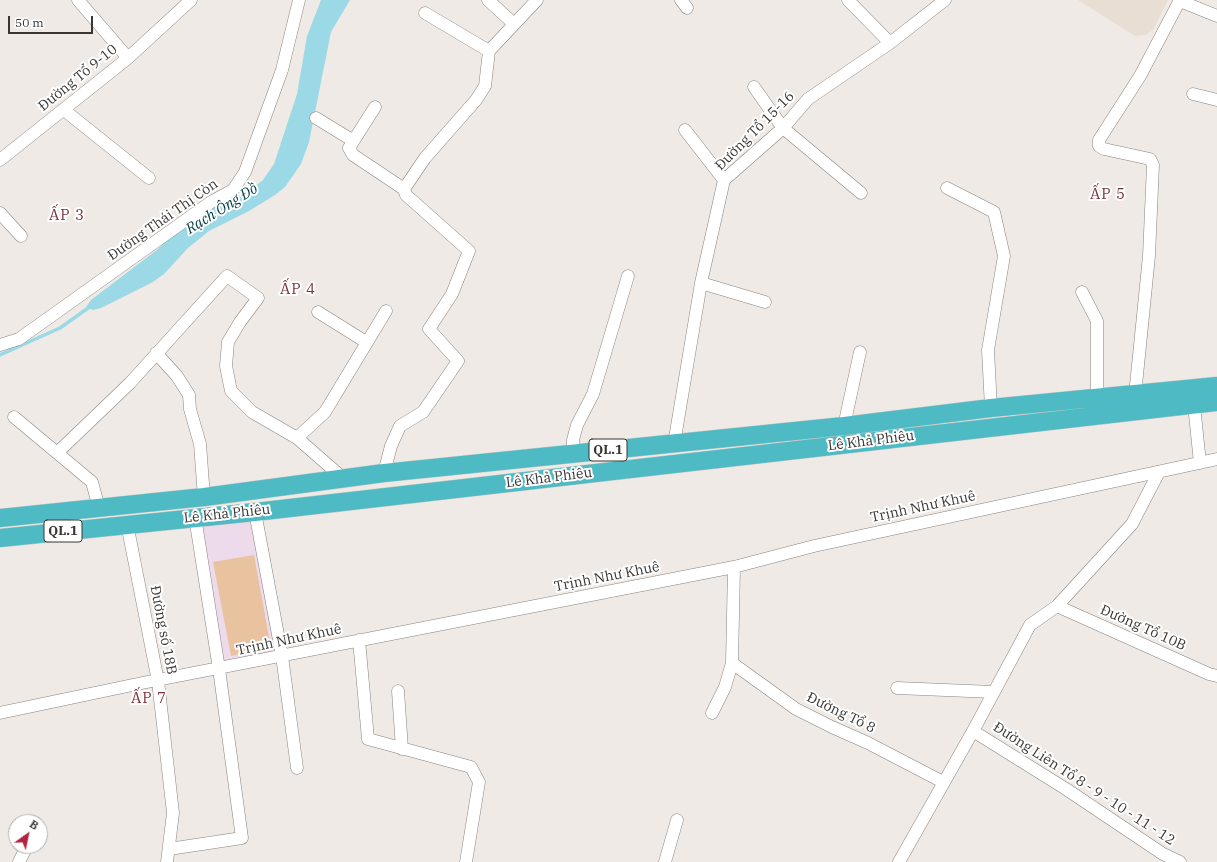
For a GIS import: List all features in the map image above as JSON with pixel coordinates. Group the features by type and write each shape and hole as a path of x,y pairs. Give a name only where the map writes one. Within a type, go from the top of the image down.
{"highway":[{"name":"Lê Khả Phiêu","path":"0,518 204,497 384,473 844,426 991,408 1217,386"},
{"name":"Lê Khả Phiêu","path":"0,538 255,512 1217,402"}],"street":[{"path":"78,0 128,58"},
{"name":"Đường Tổ 9-10","path":"0,160 128,58 191,0"},
{"name":"Đường Thái Thị Còn","path":"0,345 19,339 211,202 233,190 245,172 282,70 299,0"},
{"path":"488,0 514,24"},
{"path":"404,190 425,158 476,100 485,86 489,51 537,0"},
{"path":"848,0 890,43"},
{"name":"Đường Tổ 15-16","path":"674,444 701,283 724,180 783,128 808,99 890,43 945,0"},
{"path":"1135,395 1149,256 1152,161 1150,159 1104,150 1099,146 1099,140 1140,76 1180,0 1217,16"},
{"path":"425,13 489,51"},
{"path":"754,87 783,128 861,193"},
{"path":"1193,94 1217,100"},
{"path":"375,107 352,140 349,148 353,155 404,190 406,195 468,251 452,294 429,329 458,361 423,412 400,426 391,446 384,473"},
{"path":"64,110 149,178"},
{"path":"316,118 352,140"},
{"path":"685,130 724,180"},
{"path":"947,188 994,212 1004,256 988,350 991,408"},
{"path":"0,213 22,236"},
{"path":"58,452 130,383 227,276 258,298 228,342 226,366 231,391 252,412 297,438 344,479"},
{"path":"573,454 573,440 577,425 593,394 628,276"},
{"path":"701,283 765,302"},
{"path":"1082,292 1097,320 1097,398"},
{"path":"297,438 325,412 386,311"},
{"path":"318,312 366,342"},
{"path":"844,426 860,352"},
{"path":"156,353 176,376 188,395 190,409 200,444 204,497"},
{"path":"1194,405 1200,463"},
{"path":"14,417 58,452 92,482 100,508"},
{"name":"Trịnh Như Khuê","path":"0,714 359,640 734,568 814,546 1217,459"},
{"path":"899,862 973,731 1030,625 1056,606 1132,524 1159,472"},
{"path":"255,512 282,656 298,768"},
{"path":"169,849 242,838 219,669 195,517"},
{"name":"Đường số 18B","path":"127,524 158,681 173,813 167,862"},
{"path":"712,713 725,687 732,663 734,568"},
{"name":"Đường Tổ 10B","path":"1056,606 1209,674 1217,676"},
{"path":"359,640 368,739 471,767 479,782 466,862"},
{"name":"Đường Tổ 8","path":"732,663 796,709 868,743 943,782"},
{"path":"897,688 993,692"},
{"path":"398,691 402,749"},
{"name":"Đường Liên Tổ 8 - 9 - 10 - 11 - 12","path":"973,731 1066,789 1163,854 1180,862"},
{"path":"665,862 677,820"}],"shaded area":[{"path":"1078,0 1168,0 1153,30 1145,35 1135,36"},
{"path":"254,517 277,651 222,663 197,525"}],"water":[{"path":"321,0 350,0 331,32 309,142 301,164 285,187 249,211 209,231 188,248 164,274 153,282 101,308 93,310 86,307 91,300 158,249 176,230 216,204 245,194 263,180 274,164 297,94 307,36"}],"building":[{"path":"254,555 271,648 231,656 213,562"}],"waterway":[{"name":"Rạch Ông Đồ","path":"0,355 60,328 91,306"}],"district":[{"name":"ẤP 5","path":"1108,195"},
{"name":"ẤP 3","path":"67,216"},
{"name":"ẤP 4","path":"298,290"},
{"name":"ẤP 7","path":"149,699"}]}
